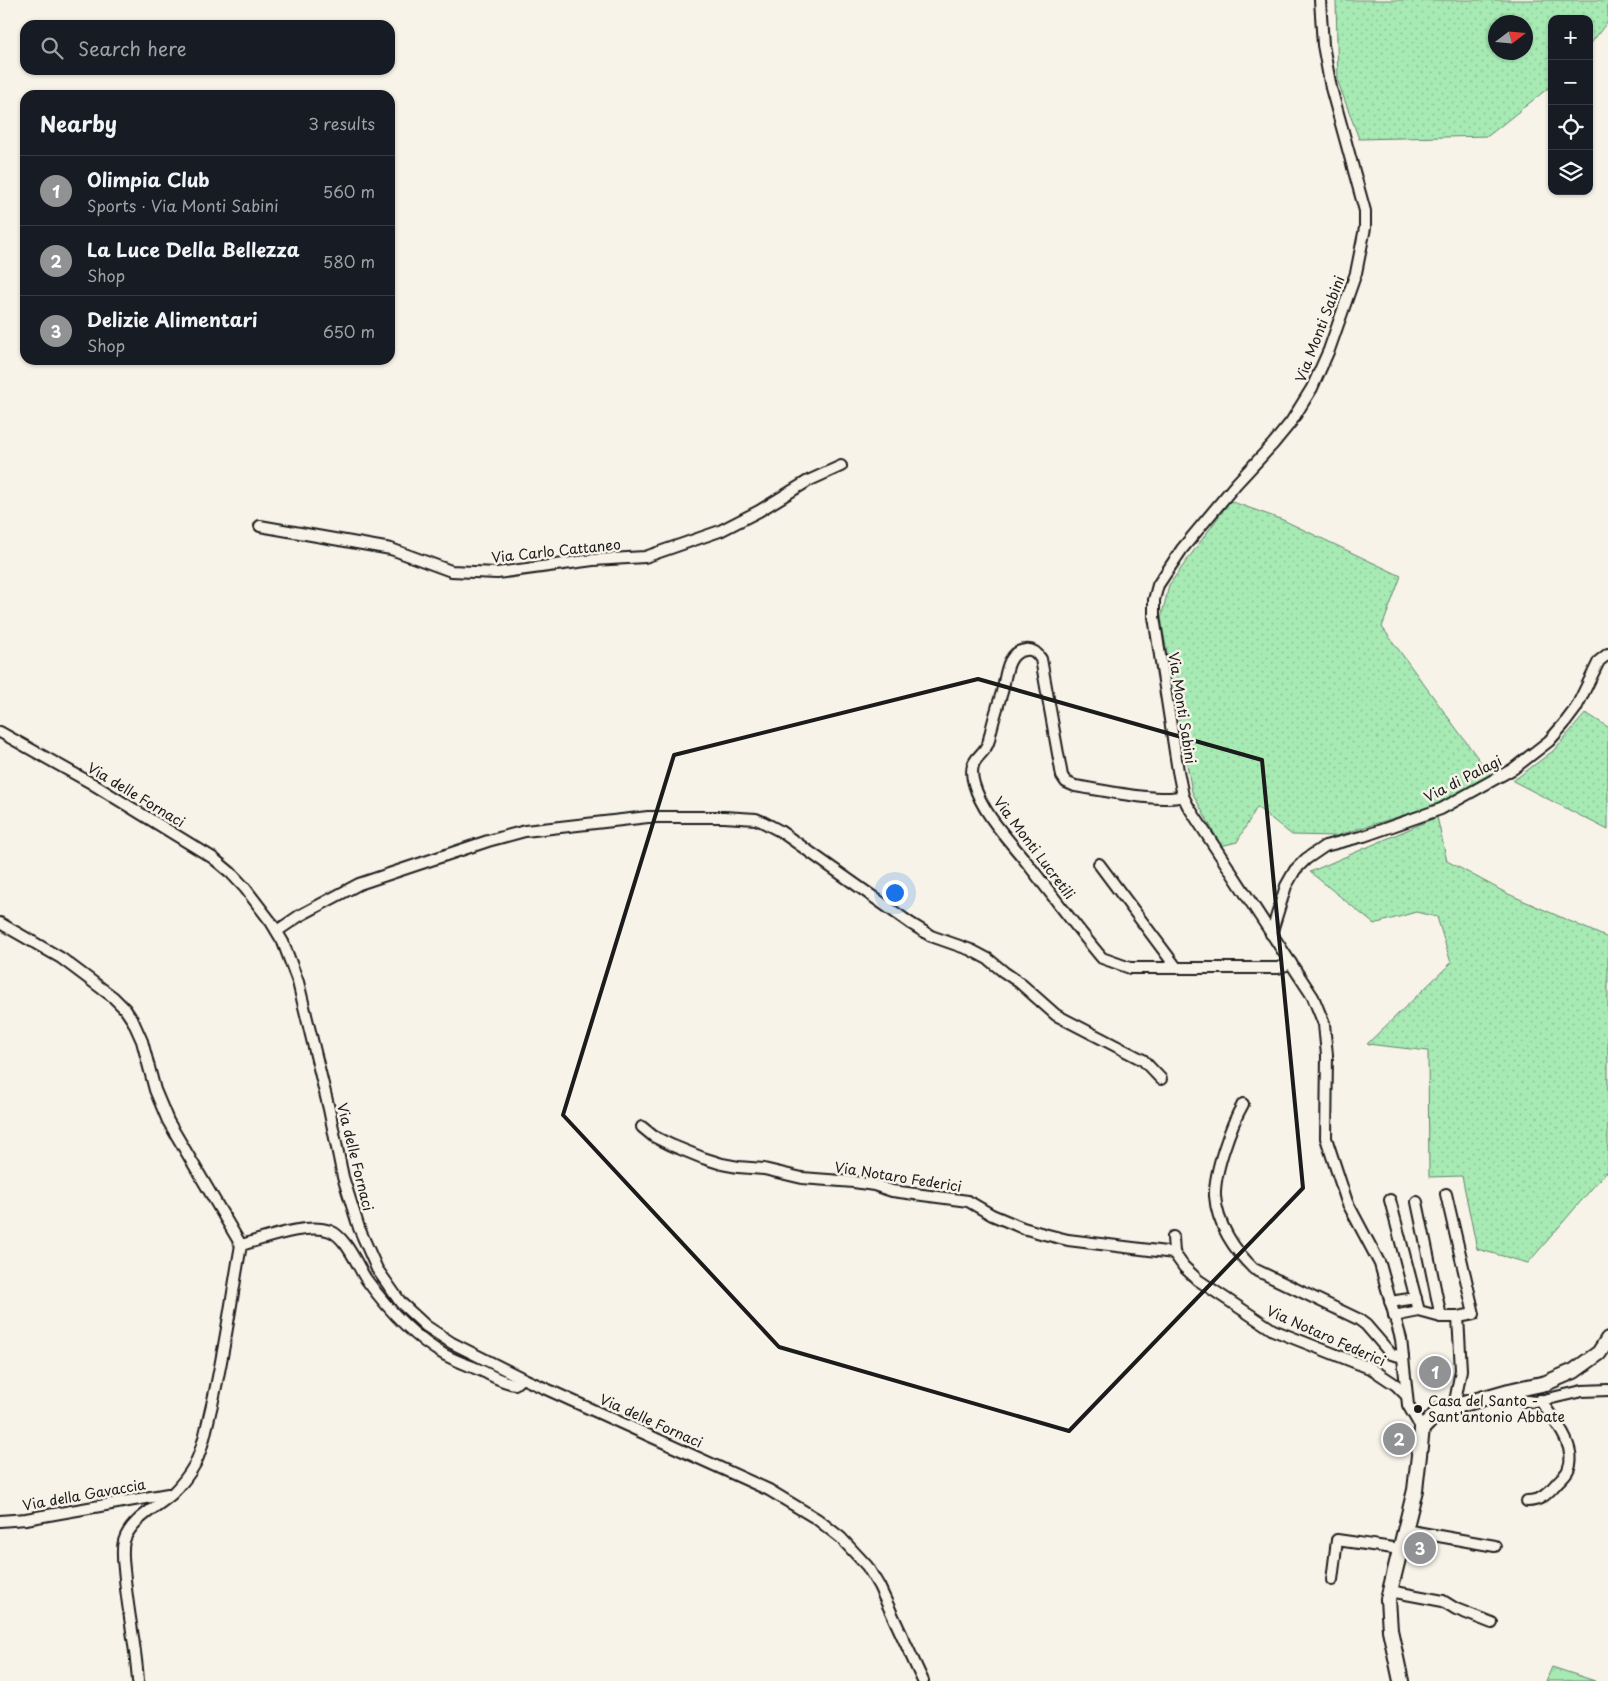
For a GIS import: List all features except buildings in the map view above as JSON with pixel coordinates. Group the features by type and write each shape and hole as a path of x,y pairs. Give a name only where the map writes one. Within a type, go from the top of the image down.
{"main road":[{"path":"1401,1681 1390,1630 1388,1599 1415,1490 1422,1429 1438,1411 1546,1383 1574,1371 1599,1352 1608,1339"}],"street":[{"name":"Via Monti Sabini","path":"1320,0 1323,45 1330,81 1342,131 1364,204 1365,228 1363,245 1353,282 1329,350 1307,398 1273,444 1236,484 1182,549 1159,582 1154,604 1154,617 1183,796 1226,867 1313,997 1324,1024 1327,1055 1326,1138 1347,1202 1380,1264 1401,1339 1408,1405 1422,1429"},
{"name":"Via Carlo Cattaneo","path":"260,526 391,549 451,571 497,573 593,560 644,557 720,531 759,511 808,481 841,466"},
{"name":"Via Monti Lucretili","path":"1183,796 1174,799 1148,796 1075,786 1066,782 1062,776 1041,659 1036,652 1029,650 1020,650 1012,657 988,744 974,763 972,773 974,786 982,802 1006,837 1102,958 1130,968 1278,968 1291,963"},
{"name":"Via di Palagi","path":"1271,934 1286,886 1295,870 1306,859 1325,846 1364,836 1441,809 1513,769 1549,740 1564,724 1576,708 1600,661 1608,654"},
{"name":"Via delle Fornaci","path":"0,732 92,783 213,858 245,888 277,931 287,952 300,990 347,1192 359,1228 374,1263 397,1298 426,1326 452,1343 522,1378 769,1490 802,1508 828,1527 868,1566 923,1681"},
{"path":"277,931 299,916 359,884 488,841 525,832 648,817 756,819 780,831 910,923 932,936 971,950 988,959 1020,983 1056,1015 1143,1060 1161,1079"},
{"path":"1099,864 1176,967"},
{"path":"0,923 61,958 113,997 125,1009 136,1027 142,1042 155,1090 165,1116 241,1244 217,1386 201,1448 191,1470 172,1494 136,1523 128,1532 123,1546 127,1600 138,1681"},
{"path":"1243,1104 1224,1147 1215,1194 1222,1224 1241,1258 1254,1269 1358,1319 1366,1325 1391,1354 1403,1357"},
{"name":"Via Notaro Federici","path":"642,1127 653,1136 671,1145 703,1158 730,1166 764,1169 802,1178 854,1182 874,1185 892,1191 968,1201 992,1215 1023,1228 1044,1234 1068,1240 1174,1253 1184,1267 1198,1280 1273,1330 1372,1369 1407,1396"},
{"path":"1394,1316 1420,1311 1441,1316 1458,1317 1474,1314 1446,1194"},
{"path":"1390,1200 1420,1311"},
{"path":"1417,1202 1441,1316"},
{"path":"241,1244 305,1229 320,1229 332,1232 342,1240 366,1278 390,1309 429,1344 452,1358 506,1382 515,1384 522,1378"},
{"path":"1173,1237 1174,1253"},
{"path":"1390,1302 1416,1298"},
{"path":"1454,1407 1461,1370 1458,1317"},
{"path":"1492,1396 1528,1401 1582,1391 1608,1390"},
{"path":"1527,1501 1536,1501 1545,1496 1568,1470 1570,1454 1564,1434 1540,1400"},
{"name":"Via della Gavaccia","path":"0,1521 26,1519 172,1494"},
{"path":"1405,1530 1495,1546"},
{"path":"1332,1580 1337,1540 1400,1549"},
{"path":"1390,1592 1444,1601 1456,1609 1492,1623"}],"highlighted area":[{"path":"978,679 1262,760 1303,1188 1069,1431 779,1347 563,1115 674,755"}],"green space":[{"path":"1336,0 1608,0 1608,21 1593,41 1593,15 1548,15 1548,88 1488,136 1359,139 1338,82"},
{"path":"1230,501 1283,520 1401,576 1382,627 1491,776 1442,803 1336,836 1292,835 1257,807 1237,842 1221,846 1192,792 1161,619 1169,585"},
{"path":"1586,713 1608,727 1608,830 1513,781 1553,751"},
{"path":"1437,817 1447,861 1506,893 1608,938 1608,1173 1606,1172 1528,1263 1477,1249 1462,1176 1429,1177 1428,1051 1367,1044 1451,963 1437,917 1416,912 1374,924 1310,872"},
{"path":"1552,1667 1595,1681 1546,1681"}],"place":[{"name":"Olimpia Club","path":"1435,1372"},
{"name":"Casa del Santo - Sant'antonio Abbate","path":"1418,1409"},
{"name":"La Luce Della Bellezza","path":"1399,1439"},
{"name":"Delizie Alimentari","path":"1420,1548"}]}
